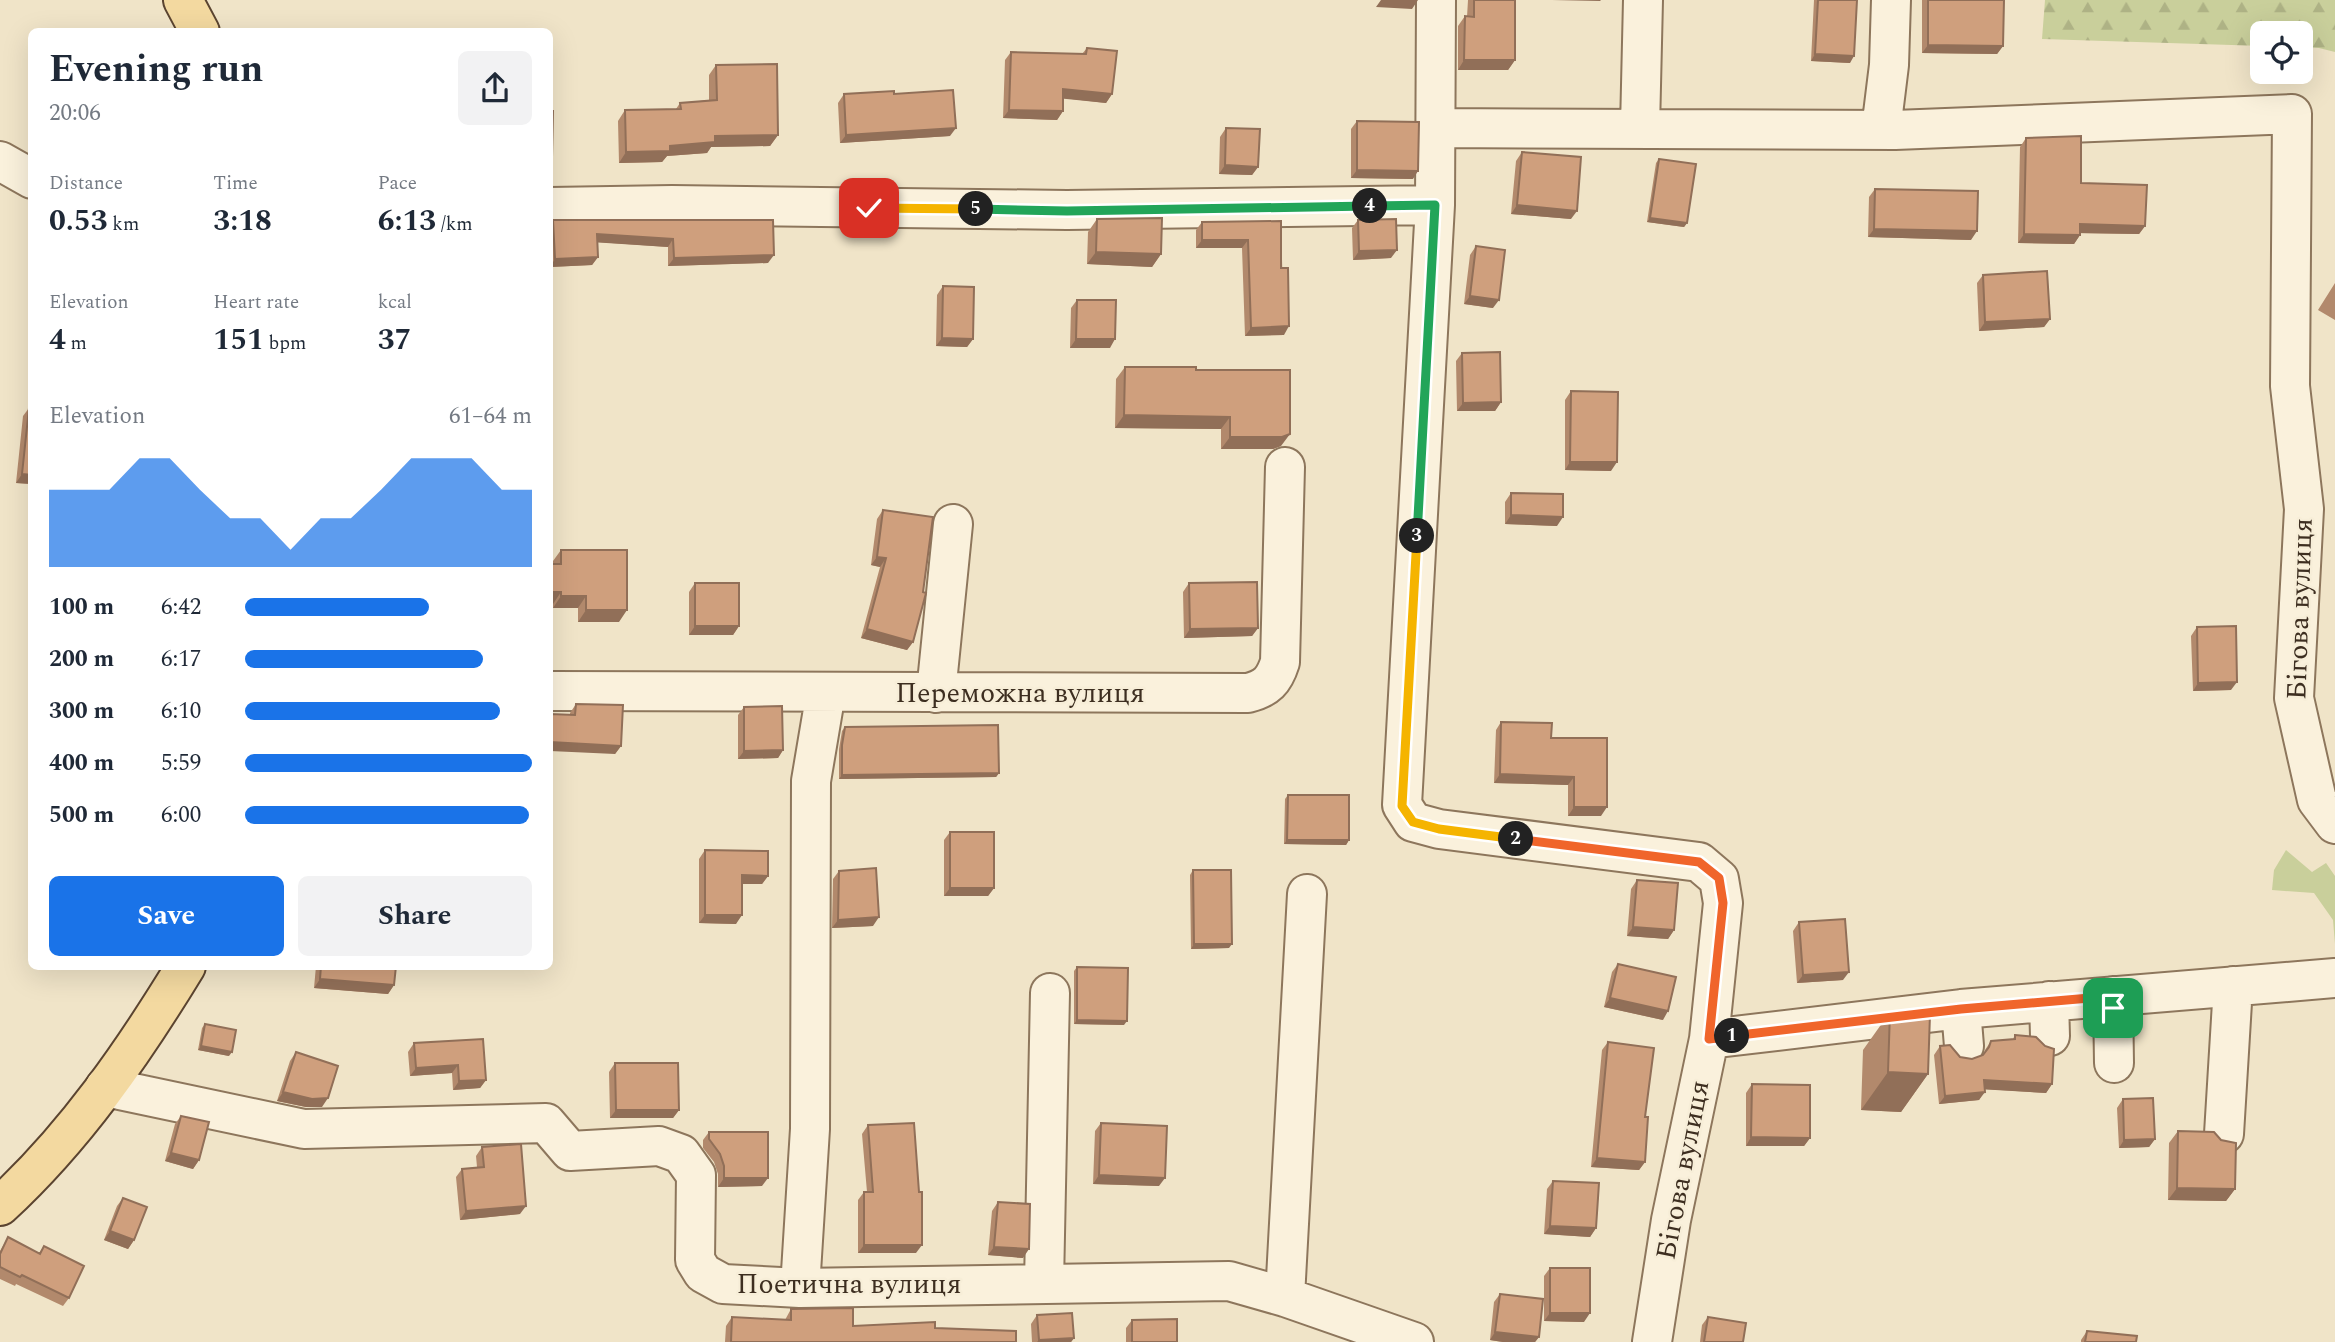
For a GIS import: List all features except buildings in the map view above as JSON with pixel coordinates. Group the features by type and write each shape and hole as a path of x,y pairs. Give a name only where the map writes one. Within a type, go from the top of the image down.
{"main road":[{"path":"0,1206 48,1159 105,1087 142,1038 184,970"}],"street":[{"name":"Бігова вулиця","path":"1436,0 1435,205 1402,806 1413,822 1439,829 1699,862 1719,878 1723,903 1709,1039 1671,1220 1652,1342"},
{"path":"1640,128 1643,0"},
{"path":"1435,128 1881,130 1889,65 1891,0"},
{"name":"Бігова вулиця","path":"1881,130 2292,114 2290,386 2304,509 2294,698 2329,798"},
{"path":"0,161 28,177"},
{"path":"553,207 672,205 1067,211 1435,205"},
{"name":"Переможна вулиця","path":"553,691 1248,693 1264,689 1275,678 1280,662 1284,467"},
{"path":"936,693 953,524"},
{"path":"800,1288 810,1129 811,781 826,692"},
{"path":"1285,1297 1307,894"},
{"path":"1709,1039 1961,1009 2050,1019 2113,996 2335,978"},
{"path":"2224,1135 2233,986"},
{"path":"1044,1283 1050,993"},
{"path":"2113,996 2114,1063"},
{"path":"1961,1009 1964,1046"},
{"name":"Поетична вулиця","path":"105,1087 304,1129 546,1123 570,1151 659,1146 681,1154 696,1175 695,1260 703,1273 723,1284 800,1288 1229,1281 1285,1297 1414,1342"}],"green space":[{"path":"2045,0 2335,0 2335,52 2313,48 2313,21 2250,21 2250,46 2042,39"},
{"path":"2286,850 2312,872 2326,863 2335,876 2335,944 2333,920 2314,893 2272,890 2274,870"}],"route":[{"path":"869,208 1067,211 1435,205 1402,806 1413,822 1439,829 1699,862 1719,878 1723,903 1709,1039 1961,1009 2113,996 2113,1008"}]}
